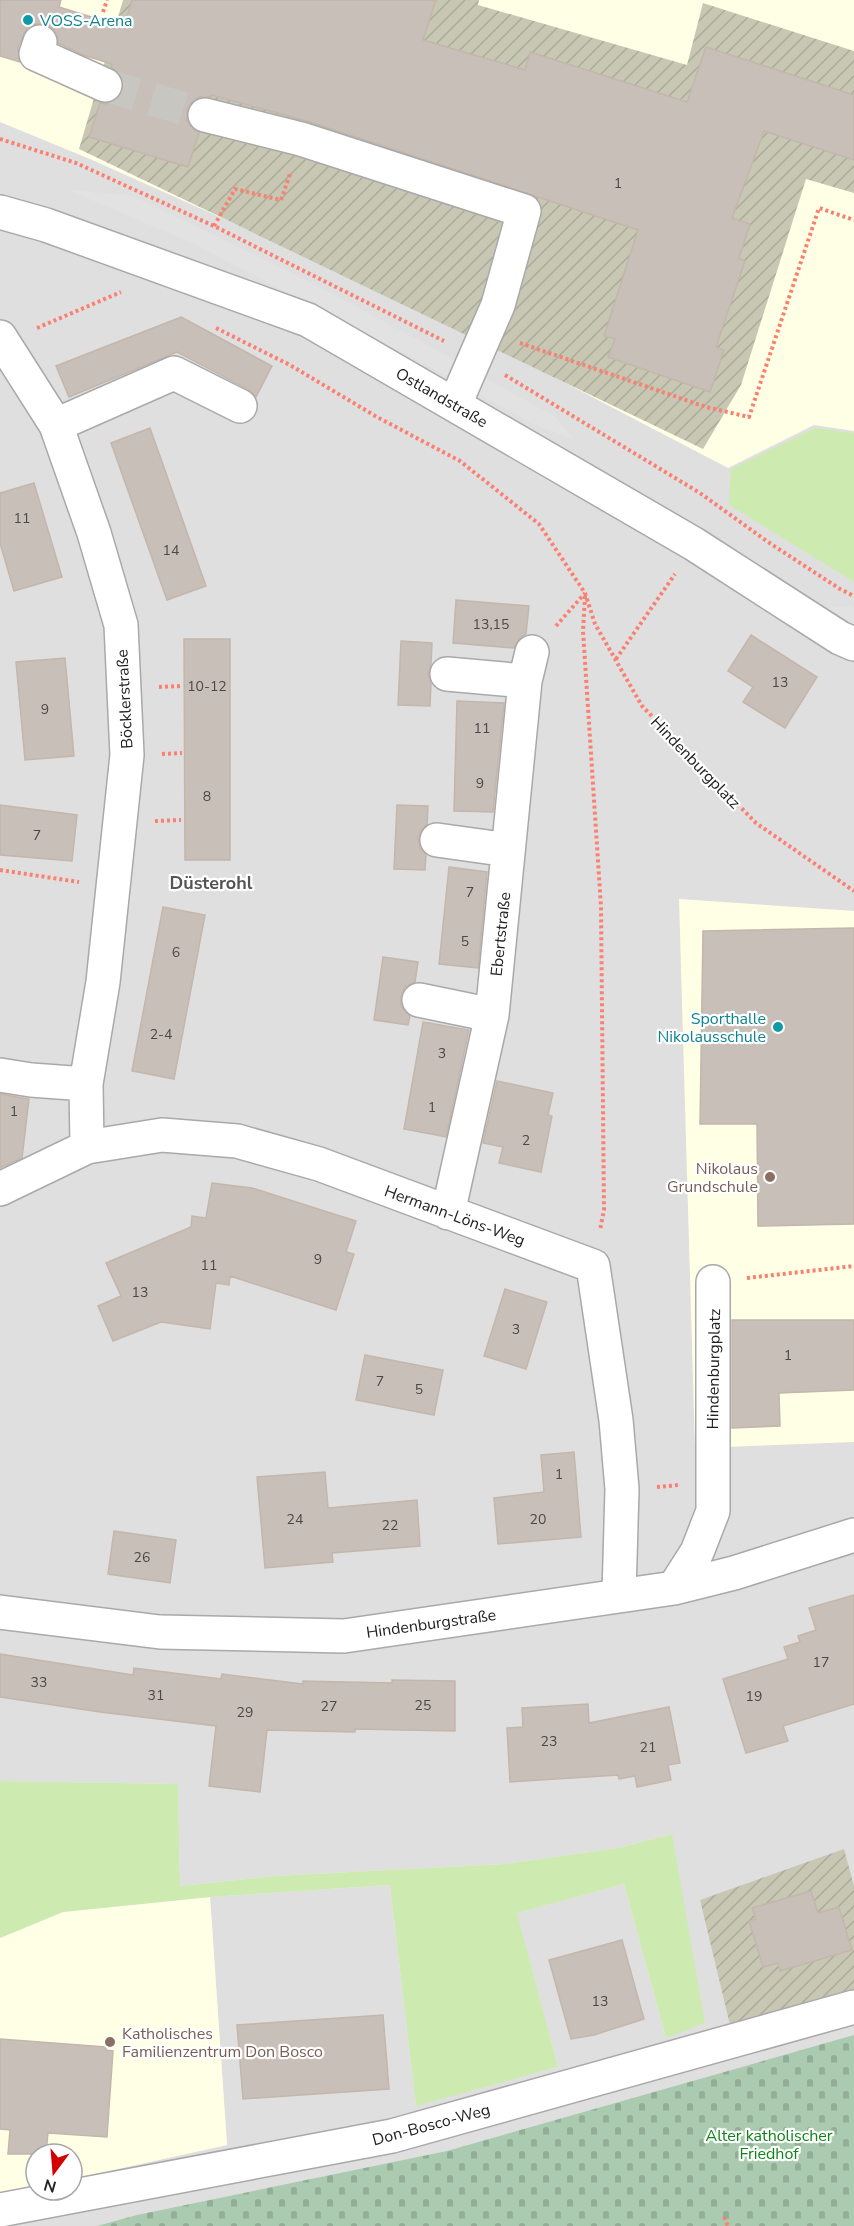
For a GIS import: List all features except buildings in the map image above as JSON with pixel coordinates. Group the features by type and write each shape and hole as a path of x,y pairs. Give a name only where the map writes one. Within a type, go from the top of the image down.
{"street":[{"path":"40,42 36,54 105,85"},
{"path":"205,115 301,139 524,211 498,305 454,405"},
{"name":"Ostlandstraße","path":"0,212 46,225 308,321 694,544 840,638 854,644"},
{"name":"Böcklerstraße","path":"2,340 56,425 94,533 120,625 127,755 103,982 86,1084 87,1147"},
{"path":"56,425 174,373 240,406"},
{"path":"447,674 529,666"},
{"name":"Ebertstraße","path":"448,1213 492,1015 529,666"},
{"path":"437,840 508,850"},
{"path":"419,1000 492,1015"},
{"path":"0,1075 86,1084"},
{"name":"Hermann-Löns-Weg","path":"0,1189 87,1147 162,1135 237,1141 319,1164 593,1266"},
{"path":"593,1266 616,1420 622,1489 619,1595"},
{"name":"Hindenburgplatz","path":"674,1588 697,1552 713,1511 713,1282"},
{"name":"Hindenburgstraße","path":"0,1612 160,1632 344,1636 674,1588 734,1573 854,1535"},
{"name":"Don-Bosco-Weg","path":"0,2210 392,2136 854,2007"}],"path":[{"path":"104,12 106,0"},
{"path":"0,139 76,163 214,226 476,357 599,434 700,493 768,542 854,596"},
{"path":"214,226 235,189 267,198"},
{"path":"519,342 706,407 749,417 819,208 854,220"},
{"path":"2,340 129,289"},
{"name":"Hindenburgplatz","path":"207,323 290,365 377,417 460,461 539,524 585,593 595,624 642,706 756,823 854,891"},
{"path":"529,666 585,593"},
{"path":"585,593 583,631 601,954 604,1210 593,1266"},
{"path":"616,659 658,600"},
{"path":"0,870 63,881"},
{"path":"713,1282 854,1266"},
{"path":"622,1489 713,1482"},
{"path":"724,2217 728,2226"}],"shaded area":[{"path":"0,0 854,0 854,2226 0,2226 0,2195 24,2193 24,2202 84,2202 84,2176 227,2145 210,1897 390,1885 416,2105 558,2067 516,1913 624,1884 666,2038 672,1834 618,1848 505,1864 274,1876 180,1886 178,1784 0,1781"},
{"path":"0,0 854,0 854,431 814,425 728,468 416,305 90,159 0,122"},
{"path":"123,0 479,0 478,5 687,65 703,3 854,51 854,193 806,179 741,385 703,449 79,149"},
{"path":"66,189 132,196 297,275 463,364 455,380 194,244"},
{"path":"482,376 554,416 575,440 528,422 475,391"},
{"path":"852,606 854,624 825,608"},
{"name":"Nikolaus Grundschule","path":"679,899 854,911 854,1442 695,1448"},
{"path":"844,1849 854,1886 854,1992 730,2025 700,1900"},
{"name":"Katholisches Familienzentrum Don Bosco","path":"210,1897 227,2145 84,2176 84,2142 24,2142 24,2190 0,2195 0,1938 63,1912"}],"green space":[{"path":"815,428 854,433 854,582 729,505 731,469"},
{"path":"0,1781 178,1784 180,1886 274,1876 505,1864 618,1848 672,1834 705,2023 666,2038 624,1884 517,1913 558,2067 416,2106 390,1885 210,1897 63,1912 0,1938"},
{"name":"Alter katholischer Friedhof","path":"854,2035 854,2226 97,2226 137,2215 447,2151"}],"tunnel":[{"path":"105,85 205,115"}],"place":[{"name":"VOSS-Arena","path":"28,20"},
{"name":"Sporthalle Nikolausschule","path":"778,1027"},
{"name":"Nikolaus Grundschule","path":"770,1177"},
{"name":"Katholisches Familienzentrum Don Bosco","path":"110,2042"}],"district":[{"name":"Düsterohl","path":"211,883"}]}
